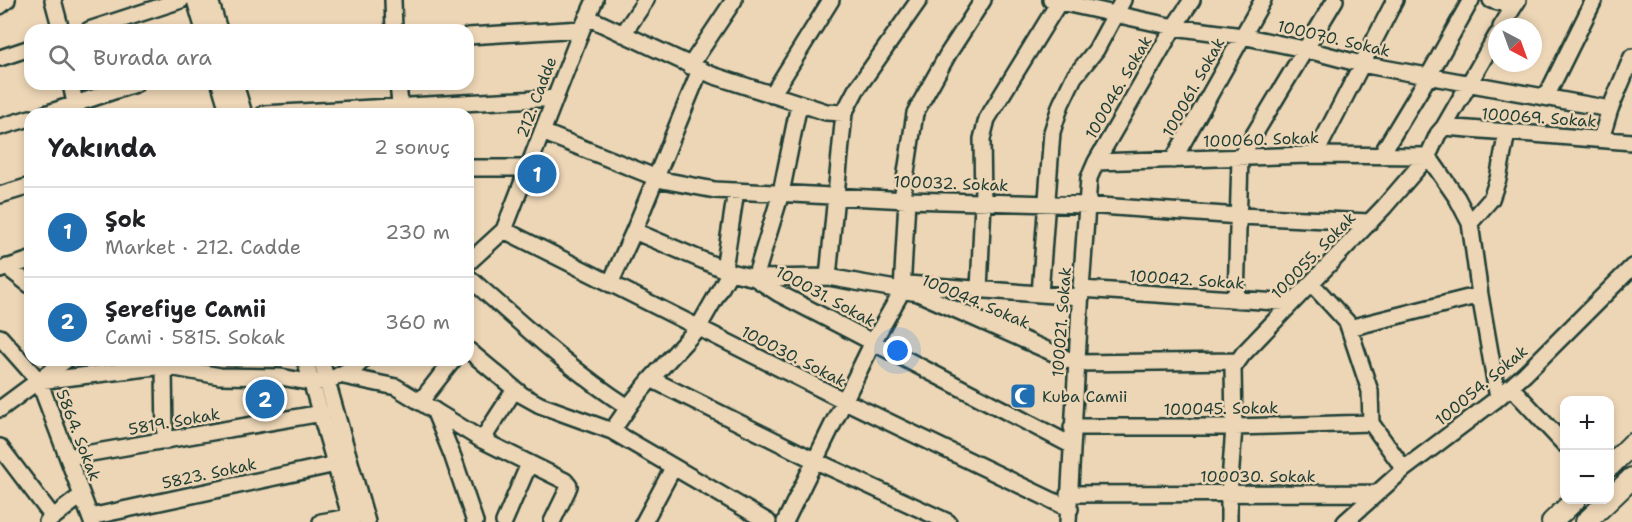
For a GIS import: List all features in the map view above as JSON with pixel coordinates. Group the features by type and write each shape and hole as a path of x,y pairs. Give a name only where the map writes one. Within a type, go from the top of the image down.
{"main road":[{"path":"1614,462 1632,444"},
{"path":"1586,522 1632,478"},
{"path":"1552,522 1571,504"}],"street":[{"path":"0,6 7,0"},
{"path":"53,0 59,24"},
{"path":"107,24 181,0"},
{"path":"195,0 202,24"},
{"path":"210,0 217,24"},
{"path":"393,0 394,24"},
{"name":"212. Cadde","path":"474,258 504,230 595,0"},
{"path":"623,34 646,0"},
{"path":"610,284 656,178 695,68 734,0"},
{"path":"772,95 831,0"},
{"path":"828,277 844,113 856,90 919,0"},
{"path":"785,522 873,342 903,287 904,199 915,112 948,54 983,0"},
{"name":"100046. Sokak","path":"1096,162 1192,0"},
{"name":"100061. Sokak","path":"1173,160 1263,0"},
{"path":"1236,300 1240,158 1335,0"},
{"path":"1315,155 1395,0"},
{"path":"1381,155 1471,0"},
{"path":"1491,0 1516,3 1507,18"},
{"path":"1546,97 1594,0"},
{"path":"979,290 983,202 982,139 987,119 1055,1"},
{"name":"100070. Sokak","path":"1055,1 1120,7 1174,27 1242,36 1361,64 1610,109"},
{"path":"1040,294 1052,132 1060,104 1074,77 1096,50 1120,7"},
{"path":"474,35 584,23 623,34 695,68 772,95 826,112 844,113"},
{"path":"0,58 24,50"},
{"name":"100055. Sokak","path":"1238,361 1428,156 1438,134 1488,50"},
{"path":"1601,140 1610,109 1632,57"},
{"path":"72,90 76,108"},
{"path":"81,108 121,90"},
{"path":"222,90 227,108"},
{"path":"237,90 242,108"},
{"path":"398,90 400,108"},
{"path":"426,108 555,98"},
{"path":"755,278 781,193 799,104"},
{"path":"0,127 24,120"},
{"name":"100069. Sokak","path":"1444,127 1632,142"},
{"name":"100032. Sokak","path":"542,132 656,178 715,190 1087,205 1239,216 1369,222"},
{"path":"1470,223 1491,200 1498,180 1507,132"},
{"name":"100060. Sokak","path":"1096,162 1315,155 1428,156"},
{"path":"1428,156 1457,198 1470,223 1498,398"},
{"name":"100021. Sokak","path":"1068,508 1089,178 1096,162"},
{"path":"474,168 528,168"},
{"path":"0,195 24,188"},
{"path":"612,431 651,379 698,328 727,271 736,191"},
{"name":"100030. Sokak","path":"504,230 845,401 1068,508 1229,495 1377,493"},
{"name":"100044. Sokak","path":"634,231 727,271 755,278 828,277 903,287 1076,363 1238,361"},
{"path":"3,268 24,262"},
{"name":"100054. Sokak","path":"1345,522 1404,469 1511,387 1632,267"},
{"path":"3,268 24,281"},
{"name":"100031. Sokak","path":"755,278 778,293 1071,445"},
{"path":"474,282 555,353 604,392 628,407"},
{"path":"1311,283 1347,322 1370,391 1371,423 1404,469"},
{"name":"100042. Sokak","path":"903,287 1292,303"},
{"path":"1349,328 1480,296"},
{"name":"5864. Sokak","path":"0,337 24,364"},
{"path":"474,355 515,389 540,405 612,431 768,522"},
{"path":"1229,522 1234,427 1233,368 1238,361"},
{"name":"5864. Sokak","path":"26,366 39,381 91,519"},
{"path":"0,410 58,366"},
{"path":"39,381 137,366"},
{"path":"157,366 165,441"},
{"path":"172,366 220,376 281,377 396,387 482,440 565,481 569,486 552,522"},
{"path":"311,366 326,380"},
{"path":"322,366 367,522"},
{"path":"326,380 357,366"},
{"path":"420,402 448,366"},
{"path":"651,379 816,461 948,522"},
{"path":"321,522 351,519 322,413 326,380"},
{"path":"1511,387 1560,440"},
{"path":"482,440 515,389"},
{"path":"434,410 475,522"},
{"name":"5819. Sokak","path":"68,458 322,413"},
{"name":"100045. Sokak","path":"1072,427 1234,427 1371,423"},
{"path":"0,447 50,519 82,495"},
{"name":"5823. Sokak","path":"91,519 336,464"},
{"path":"504,522 529,464"},
{"path":"644,522 673,468"}],"place":[{"name":"Şok","path":"537,174"},
{"name":"Kuba Camii","path":"1023,396"},
{"name":"Şerefiye Camii","path":"265,399"}]}
